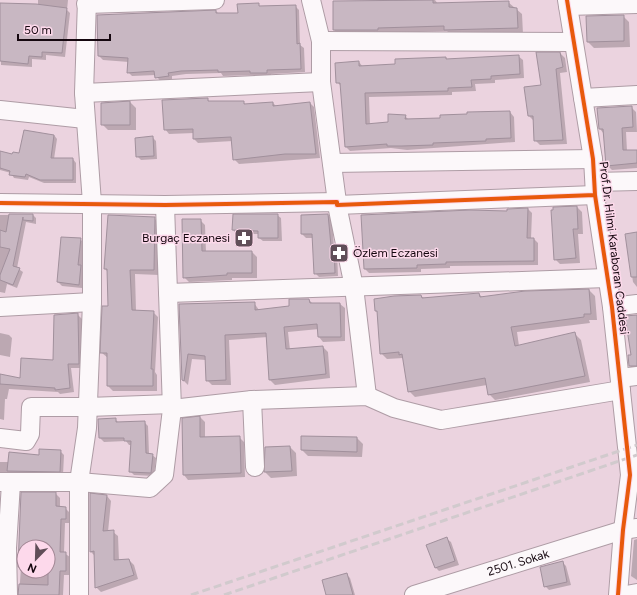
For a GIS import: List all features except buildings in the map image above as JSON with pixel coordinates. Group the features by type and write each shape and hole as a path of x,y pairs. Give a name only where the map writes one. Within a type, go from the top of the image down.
{"street":[{"path":"78,595 79,482 88,407 92,302 92,203 84,93 87,2 215,0"},
{"path":"311,0 321,41 321,82 337,204 354,287 367,396"},
{"path":"567,3 637,4"},
{"name":"Prof.Dr. Hilmi Karaboran Caddesi","path":"567,3 593,159 595,188 607,278 626,381 634,473 630,529 618,595"},
{"path":"321,41 573,42"},
{"path":"84,93 321,82"},
{"path":"583,98 637,95"},
{"path":"0,110 85,119"},
{"path":"332,163 593,159"},
{"path":"0,203 165,205 337,204 595,188 637,180"},
{"path":"8,595 5,483 79,482 150,488 164,475 172,406 165,205"},
{"path":"168,293 607,278"},
{"path":"0,307 92,302"},
{"path":"612,307 637,304"},
{"path":"0,438 26,441 30,434 31,407 172,406 252,400 367,396 394,408 441,420 626,381"},
{"path":"252,400 255,467"},
{"name":"2501. Sokak","path":"414,595 630,529"},
{"path":"626,595 637,593"}],"railway":[{"path":"191,595 637,445"},
{"path":"224,595 637,455"}],"cycle path":[{"path":"567,0 593,159 595,195 612,307 630,475 623,530 618,595"},
{"path":"0,203 165,205 337,202 337,205 595,195"}],"place":[{"name":"Burgaç Eczanesi","path":"244,238"},
{"name":"Özlem Eczanesi","path":"339,253"}]}
